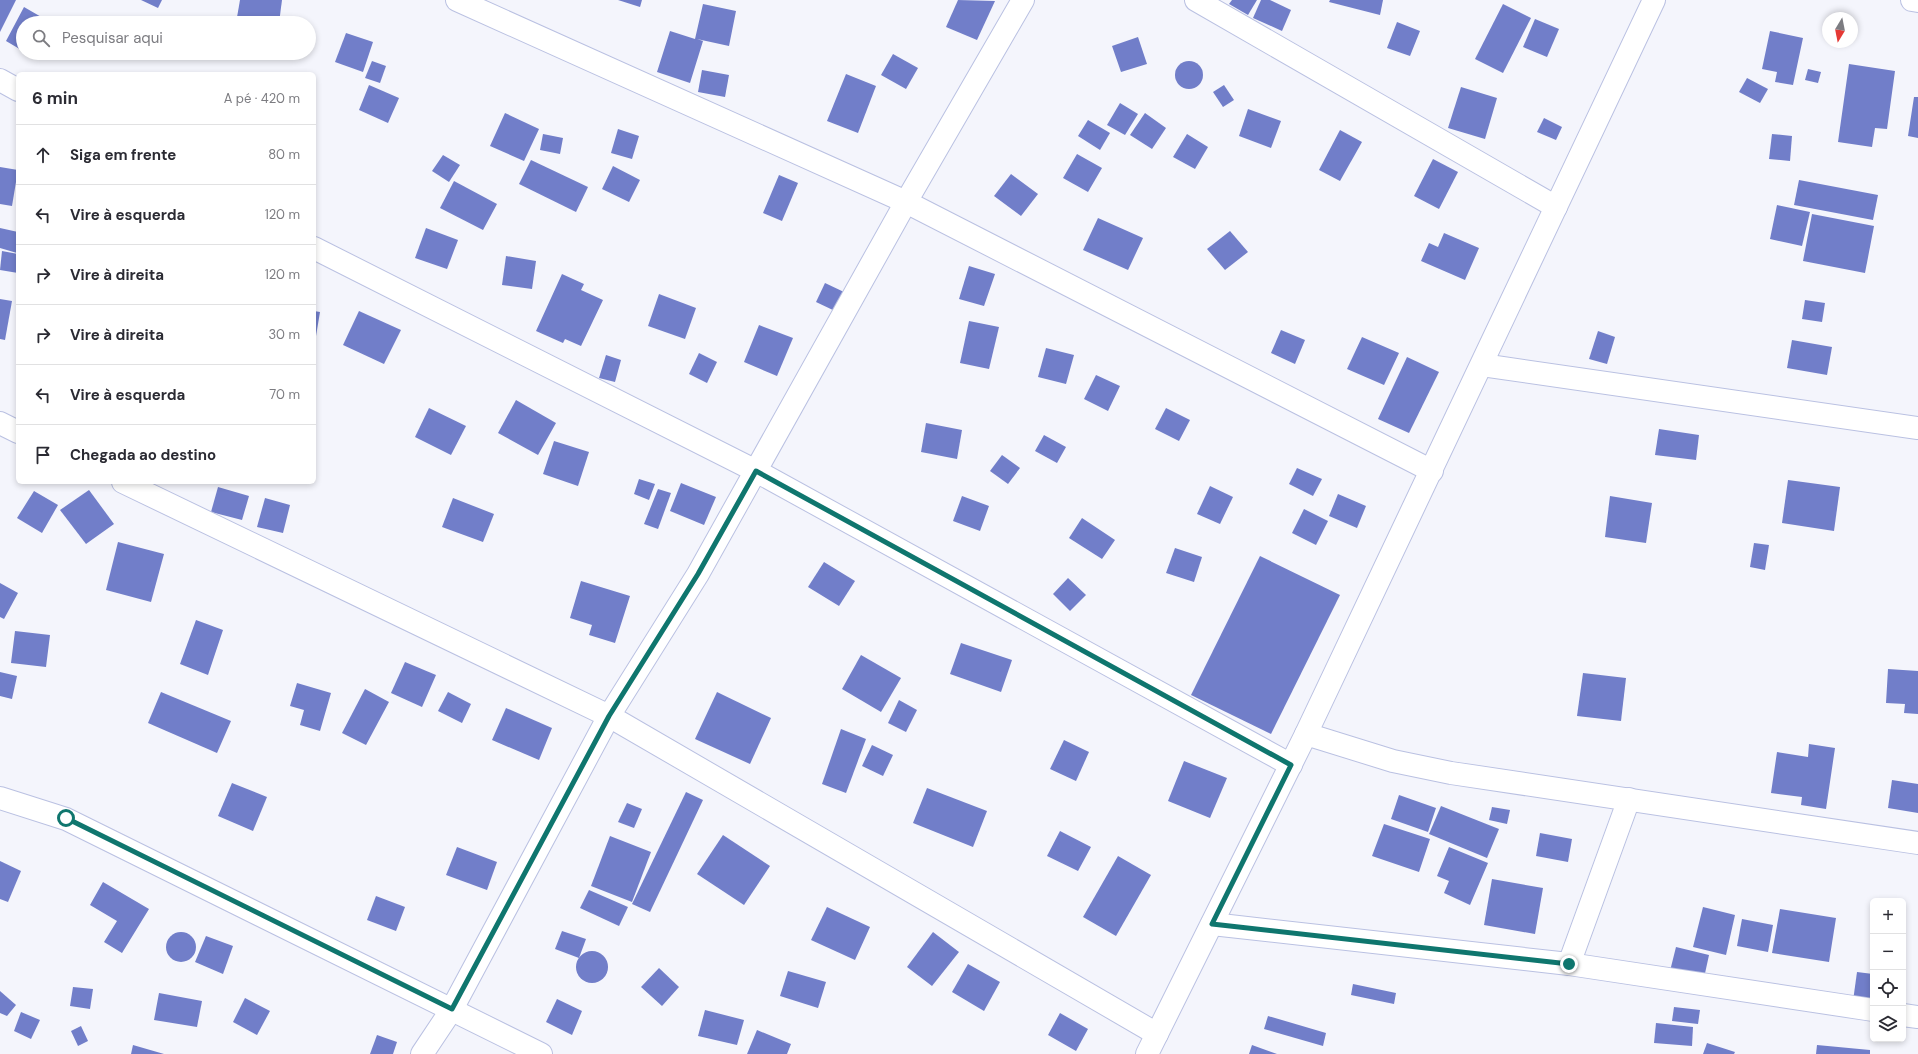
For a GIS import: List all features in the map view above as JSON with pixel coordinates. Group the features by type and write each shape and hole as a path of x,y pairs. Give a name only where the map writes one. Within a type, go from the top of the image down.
{"street":[{"path":"457,0 906,202 1432,471"},
{"path":"422,1054 452,1009 609,716 698,574 906,202 1023,0"},
{"path":"1196,0 1556,207"},
{"path":"1147,1054 1306,734 1654,0"},
{"path":"1912,0 1918,1"},
{"path":"0,80 16,89"},
{"path":"316,249 756,471 1291,765"},
{"path":"1482,365 1918,428"},
{"path":"0,423 16,431"},
{"path":"127,484 609,716 1157,1034"},
{"path":"1306,734 1393,761 1451,772 1918,843"},
{"path":"0,798 66,818 541,1054"},
{"path":"1569,964 1629,800"},
{"path":"1212,924 1569,964 1870,1010"},
{"path":"1906,1015 1918,1017"}],"building":[{"path":"0,0 16,0 0,32"},
{"path":"141,0 162,0 158,8"},
{"path":"240,0 282,0 280,16 237,16"},
{"path":"618,0 642,0 640,7"},
{"path":"958,0 995,1 977,40 946,27"},
{"path":"1232,0 1257,0 1248,15 1229,4"},
{"path":"1261,0 1270,0 1291,10 1282,31 1253,18"},
{"path":"1330,0 1383,0 1380,15 1329,2"},
{"path":"703,4 736,11 729,46 697,39 703,41 690,83 657,72 670,31 695,39"},
{"path":"1503,4 1531,18 1503,73 1475,59"},
{"path":"24,7 40,16 19,16"},
{"path":"1535,19 1559,29 1547,57 1523,47"},
{"path":"16,22 16,47 6,41"},
{"path":"1397,22 1420,31 1410,56 1387,48"},
{"path":"1770,31 1803,38 1793,85 1775,82 1777,72 1762,69"},
{"path":"346,33 373,42 363,72 335,62"},
{"path":"1138,37 1147,64 1121,72 1112,46"},
{"path":"893,54 918,68 906,89 881,75"},
{"path":"372,61 386,66 380,83 365,78"},
{"path":"1189,61 1199,65 1203,75 1199,85 1189,89 1179,85 1175,75 1179,65"},
{"path":"1849,64 1895,71 1887,129 1875,128 1872,147 1838,142"},
{"path":"1808,69 1821,72 1818,83 1805,80"},
{"path":"702,70 729,75 725,97 698,92"},
{"path":"846,74 876,86 858,133 827,121"},
{"path":"1747,78 1768,89 1760,103 1739,92"},
{"path":"369,85 399,98 388,123 359,110"},
{"path":"1224,85 1234,100 1223,107 1213,92"},
{"path":"1461,87 1497,98 1485,139 1448,128"},
{"path":"1914,97 1918,97 1918,138 1908,136"},
{"path":"1120,103 1138,114 1125,135 1107,125"},
{"path":"1248,109 1281,121 1271,148 1239,136"},
{"path":"505,113 539,129 524,161 490,146"},
{"path":"1145,113 1166,128 1152,149 1130,135"},
{"path":"1544,118 1562,127 1556,140 1537,132"},
{"path":"1088,120 1110,133 1100,150 1078,136"},
{"path":"618,129 639,136 632,159 611,153"},
{"path":"1340,130 1362,142 1340,181 1319,170"},
{"path":"543,134 563,138 560,154 540,150"},
{"path":"1187,134 1208,147 1195,169 1173,157"},
{"path":"1772,134 1792,136 1790,161 1769,159"},
{"path":"1077,154 1102,168 1088,192 1063,178"},
{"path":"443,155 460,165 449,182 432,171"},
{"path":"1433,159 1458,172 1439,209 1414,196"},
{"path":"531,160 588,187 576,212 519,184"},
{"path":"613,166 640,180 629,202 602,189"},
{"path":"0,167 16,170 16,182 12,206 0,204"},
{"path":"1011,174 1038,194 1021,216 994,196"},
{"path":"779,175 798,183 782,221 763,213"},
{"path":"1799,180 1878,195 1873,220 1794,205"},
{"path":"454,181 497,204 483,230 440,208"},
{"path":"1777,205 1810,212 1802,246 1770,239"},
{"path":"1812,214 1874,226 1865,273 1803,261"},
{"path":"1098,218 1143,238 1128,270 1083,250"},
{"path":"0,228 16,232 16,253 0,248"},
{"path":"426,228 458,240 447,269 415,258"},
{"path":"1230,231 1248,252 1225,270 1207,249"},
{"path":"1444,233 1479,248 1465,280 1421,261 1429,243 1438,247"},
{"path":"2,251 16,254 16,273 0,270"},
{"path":"506,256 536,261 532,289 502,285"},
{"path":"969,266 995,274 984,306 959,299"},
{"path":"562,274 584,284 581,290 603,300 581,346 565,339 563,343 536,331"},
{"path":"825,283 844,292 835,311 816,302"},
{"path":"659,294 696,308 685,339 648,326"},
{"path":"0,299 12,301 5,340 0,339"},
{"path":"1805,300 1825,303 1822,322 1802,319"},
{"path":"316,311 320,312 316,336"},
{"path":"359,311 401,330 384,364 343,345"},
{"path":"969,321 999,327 989,369 960,363"},
{"path":"759,325 793,338 777,376 744,362"},
{"path":"1281,330 1305,340 1295,364 1271,353"},
{"path":"1598,331 1615,337 1607,364 1589,359"},
{"path":"1362,337 1399,353 1384,385 1347,369"},
{"path":"1792,340 1832,347 1827,375 1787,368"},
{"path":"1046,348 1074,355 1066,384 1038,377"},
{"path":"699,353 717,362 707,383 689,374"},
{"path":"606,355 621,360 615,382 599,378"},
{"path":"1407,357 1439,372 1409,433 1378,419"},
{"path":"1096,375 1120,386 1108,411 1084,399"},
{"path":"516,400 556,423 538,455 498,433"},
{"path":"429,408 466,426 451,455 415,437"},
{"path":"1166,408 1190,420 1179,441 1155,429"},
{"path":"926,423 962,430 957,459 921,452"},
{"path":"1659,429 1699,435 1696,460 1655,455"},
{"path":"1044,435 1066,447 1057,463 1035,451"},
{"path":"554,441 589,452 578,486 543,474"},
{"path":"1002,455 1020,468 1008,484 990,471"},
{"path":"1297,468 1322,479 1313,496 1289,484"},
{"path":"639,479 655,484 649,500 634,494"},
{"path":"1788,480 1840,487 1834,531 1782,523"},
{"path":"681,483 716,497 704,525 670,511"},
{"path":"1210,486 1233,497 1220,524 1197,514"},
{"path":"218,487 249,496 242,520 211,512"},
{"path":"658,489 671,493 658,529 644,524"},
{"path":"89,490 114,524 86,544 60,510"},
{"path":"34,491 58,505 42,533 17,518"},
{"path":"1338,494 1366,506 1357,528 1329,516"},
{"path":"962,496 989,506 980,531 953,521"},
{"path":"1610,496 1652,503 1646,543 1605,537"},
{"path":"265,498 290,505 283,533 257,527"},
{"path":"453,498 494,514 483,542 442,527"},
{"path":"1304,509 1328,521 1316,545 1292,533"},
{"path":"1082,518 1115,540 1102,559 1069,538"},
{"path":"118,542 164,554 151,602 106,590"},
{"path":"1754,543 1769,545 1765,570 1750,567"},
{"path":"1175,548 1202,557 1194,582 1166,573"},
{"path":"1260,556 1340,595 1271,734 1191,695"},
{"path":"824,562 855,581 839,606 808,587"},
{"path":"1068,578 1086,595 1070,611 1053,594"},
{"path":"581,581 630,596 615,643 589,635 592,625 570,618"},
{"path":"0,583 18,593 4,619 0,617"},
{"path":"196,620 223,630 208,675 180,664"},
{"path":"15,631 50,635 46,667 11,663"},
{"path":"961,643 1012,660 1001,692 950,674"},
{"path":"861,655 901,678 881,712 842,689"},
{"path":"405,662 436,675 422,707 391,693"},
{"path":"1888,669 1918,671 1918,714 1904,713 1905,704 1886,703"},
{"path":"0,672 17,676 12,699 0,696"},
{"path":"1583,673 1626,678 1621,721 1577,716"},
{"path":"297,683 331,693 320,731 300,725 304,710 290,706"},
{"path":"365,689 389,702 366,745 342,733"},
{"path":"161,692 231,721 217,753 148,723"},
{"path":"448,692 471,704 462,723 438,711"},
{"path":"717,692 771,718 750,764 695,739"},
{"path":"899,700 917,710 906,732 888,723"},
{"path":"506,708 552,728 539,760 492,740"},
{"path":"841,729 866,739 846,793 822,784"},
{"path":"1064,740 1089,752 1076,781 1050,769"},
{"path":"1809,744 1835,748 1826,809 1801,805 1802,797 1771,793 1777,752 1808,757"},
{"path":"872,745 893,755 883,776 862,766"},
{"path":"1184,761 1227,778 1210,818 1168,801"},
{"path":"1892,780 1918,784 1918,813 1888,808"},
{"path":"232,783 267,797 253,831 218,816"},
{"path":"927,788 987,811 973,847 913,823"},
{"path":"686,792 703,800 650,912 632,904"},
{"path":"1399,795 1436,808 1428,832 1391,819"},
{"path":"627,803 642,809 634,828 618,822"},
{"path":"1441,806 1499,829 1487,858 1429,834"},
{"path":"1492,807 1510,810 1507,824 1489,820"},
{"path":"1384,824 1430,839 1419,872 1372,856"},
{"path":"1060,831 1091,847 1078,871 1047,856"},
{"path":"1540,833 1572,839 1568,862 1536,856"},
{"path":"723,835 770,866 744,905 697,874"},
{"path":"610,836 651,852 632,902 591,886"},
{"path":"457,847 497,862 487,890 446,875"},
{"path":"1449,847 1488,863 1470,905 1444,893 1449,881 1437,876"},
{"path":"1118,856 1151,875 1116,936 1083,917"},
{"path":"0,861 21,871 8,902 0,899"},
{"path":"1492,879 1543,888 1535,934 1484,925"},
{"path":"103,882 149,909 122,953 104,942 117,921 90,905"},
{"path":"589,890 628,907 619,926 580,908"},
{"path":"376,896 405,907 396,931 367,920"},
{"path":"827,907 870,927 855,960 811,940"},
{"path":"1703,907 1735,915 1726,955 1693,947"},
{"path":"1780,909 1836,918 1829,962 1772,953"},
{"path":"1742,919 1773,925 1768,952 1737,946"},
{"path":"562,931 586,939 579,958 555,949"},
{"path":"181,932 187,933 195,941 195,953 187,961 181,962 175,961 167,953 166,947 167,941 175,933"},
{"path":"933,932 959,952 932,986 907,967"},
{"path":"206,936 233,946 223,974 195,962"},
{"path":"1676,947 1709,955 1704,978 1670,971"},
{"path":"592,951 603,956 608,967 603,978 592,983 581,978 576,967 581,956"},
{"path":"968,964 1000,982 984,1011 952,992"},
{"path":"659,968 679,987 662,1006 641,987"},
{"path":"788,971 826,982 818,1008 780,996"},
{"path":"1857,972 1870,974 1870,1004 1853,1001"},
{"path":"1353,984 1396,993 1394,1004 1351,995"},
{"path":"73,987 93,989 90,1009 70,1006"},
{"path":"0,991 16,1005 7,1016 0,1013"},
{"path":"159,993 202,1001 197,1027 154,1020"},
{"path":"245,998 270,1011 257,1035 233,1022"},
{"path":"557,999 582,1011 572,1035 546,1022"},
{"path":"1674,1007 1700,1010 1698,1024 1672,1021"},
{"path":"705,1010 744,1020 737,1045 698,1036"},
{"path":"21,1012 40,1020 31,1039 14,1031"},
{"path":"1060,1013 1088,1029 1076,1051 1048,1035"},
{"path":"1268,1016 1326,1033 1323,1046 1264,1029"},
{"path":"1656,1023 1693,1027 1692,1046 1654,1043"},
{"path":"81,1026 88,1041 78,1046 71,1031"},
{"path":"757,1030 791,1044 787,1054 747,1054"},
{"path":"377,1035 397,1042 393,1054 370,1054"},
{"path":"1707,1043 1735,1052 1734,1054 1703,1054"},
{"path":"133,1045 164,1054 131,1054"},
{"path":"1252,1045 1277,1054 1249,1054"},
{"path":"1817,1045 1870,1050 1870,1054 1816,1054"}],"route":[{"path":"66,818 452,1009 609,716 698,574 756,471 1291,765 1212,924 1569,964"}]}
